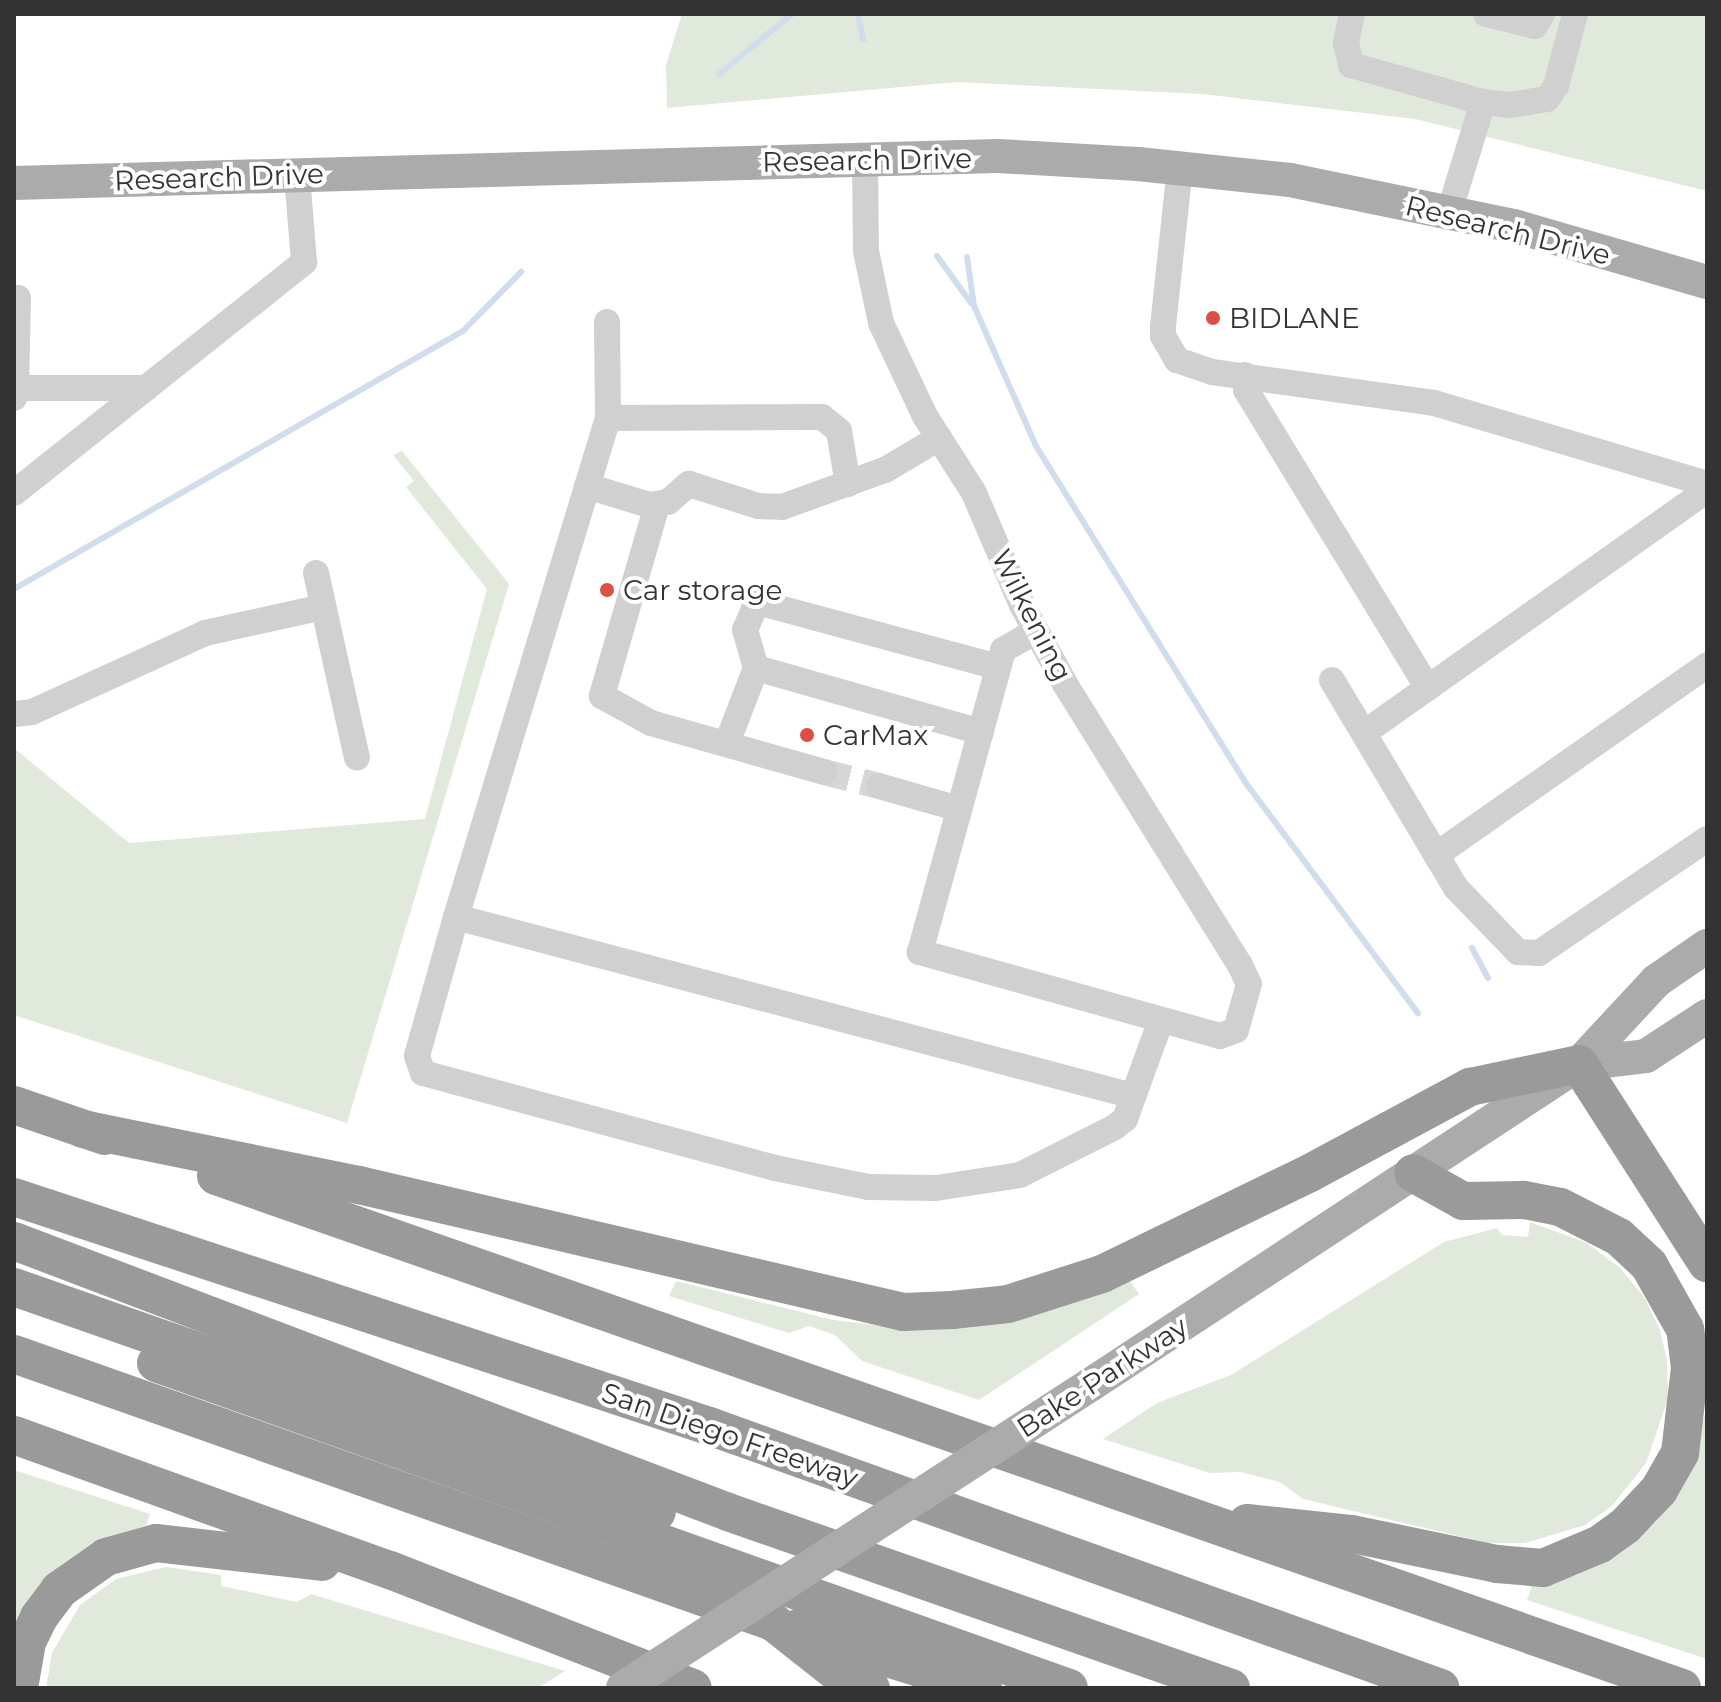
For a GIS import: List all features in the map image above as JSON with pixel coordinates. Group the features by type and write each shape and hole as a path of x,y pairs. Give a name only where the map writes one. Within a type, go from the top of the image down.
{"highway":[{"path":"83,1129 359,1185 903,1312 952,1310 1008,1304 1102,1274 1310,1173 1470,1087 1579,1064 1707,1263"},
{"path":"14,1105 1178,1515 1682,1688"},
{"path":"1178,1515 1352,1534 1497,1564 1543,1568 1600,1544 1659,1490 1680,1453 1690,1368 1685,1329 1649,1265 1619,1237 1560,1207 1523,1200 1463,1201 1413,1173"},
{"name":"San Diego Freeway","path":"14,1197 709,1426 1441,1688"},
{"path":"14,1241 728,1512 1227,1686"},
{"path":"14,1287 1162,1688"},
{"path":"14,1312 1069,1688"},
{"path":"14,1354 773,1622 983,1688"},
{"path":"14,1435 390,1570 693,1688"},
{"path":"19,1688 27,1642 59,1590 81,1571 127,1549 180,1545 390,1570"},
{"path":"773,1622 839,1674 871,1688"}],"main road":[{"name":"Research Drive","path":"14,183 998,156 1180,167 1290,180 1449,213 1707,282"},
{"name":"Bake Parkway","path":"623,1688 1579,1064 1656,981 1707,946"},
{"name":"Bake Parkway","path":"1579,1064 1646,1056 1707,1016"}],"lane":[{"path":"1352,14 1346,43 1351,65 1483,102 1510,105 1547,99 1556,86 1575,14"},
{"path":"1486,14 1535,26 1542,14"},
{"path":"1449,213 1483,102"},
{"name":"Wilkening","path":"865,159 866,251 881,323 939,438 974,493 1036,631 1249,984 1244,1013 1236,1030 1220,1036 1161,1020"},
{"path":"1180,167 1163,336 1177,360 1188,366 1434,403 1706,481"},
{"path":"14,493 304,262 297,175"},
{"path":"18,298 15,393 146,388"},
{"path":"607,322 608,418 456,917 417,1056 423,1073 775,1168 868,1187 978,1184 1020,1175 1115,1127 1125,1119 1161,1020 920,952 1003,650 1036,631"},
{"path":"1245,375 1246,390 1428,688"},
{"path":"608,418 822,417 839,431 848,484"},
{"path":"587,486 657,505 672,500 683,484 758,506 782,507 848,484 939,438"},
{"path":"1364,733 1706,481"},
{"path":"657,505 602,696 651,723 824,772"},
{"path":"316,573 357,758"},
{"path":"727,743 756,668 745,630 757,602 998,667"},
{"path":"14,714 32,712 205,633 323,607"},
{"path":"1436,855 1707,665"},
{"path":"756,668 981,732"},
{"path":"1332,680 1436,855 1472,909 1529,956 1707,839"},
{"path":"879,786 959,809"},
{"path":"456,917 1133,1096"}],"shaded area":[{"path":"682,14 1707,14 1707,191 1415,119 1203,94 957,82 667,108 666,65"},
{"path":"402,451 509,584 347,1123 14,1015 14,748 129,843 425,819 487,589 406,487 414,481 393,455"},
{"path":"1530,1222 1587,1243 1620,1268 1644,1297 1660,1330 1667,1360 1668,1399 1646,1463 1612,1506 1585,1525 1525,1543 1488,1543 1303,1499 1280,1482 1240,1472 1210,1473 1103,1439 1157,1403 1231,1375 1444,1242 1497,1228 1502,1235 1528,1237"},
{"path":"1129,1280 1139,1294 979,1400 862,1361 835,1335 809,1326 789,1333 669,1296 676,1281 833,1320 901,1328 1025,1317"},
{"path":"1707,1409 1707,1659 1527,1600 1533,1583 1621,1550 1656,1522 1677,1493"},
{"path":"14,1470 150,1514 146,1526 92,1543 60,1566 28,1600 14,1633"},
{"path":"166,1567 221,1575 221,1586 297,1602 311,1594 565,1671 538,1688 46,1688 52,1653 80,1605 116,1579"}],"waterway":[{"path":"719,74 792,14"},
{"path":"858,14 863,40"},
{"path":"937,256 971,303"},
{"path":"967,257 974,306 1036,446 1245,782 1418,1013"},
{"path":"14,589 463,331 521,272"},
{"path":"1472,948 1488,978"}],"tunnel":[{"path":"824,772 879,786"}],"place":[{"name":"BIDLANE","path":"1213,318"},
{"name":"Car storage","path":"607,590"},
{"name":"CarMax","path":"807,735"}]}
